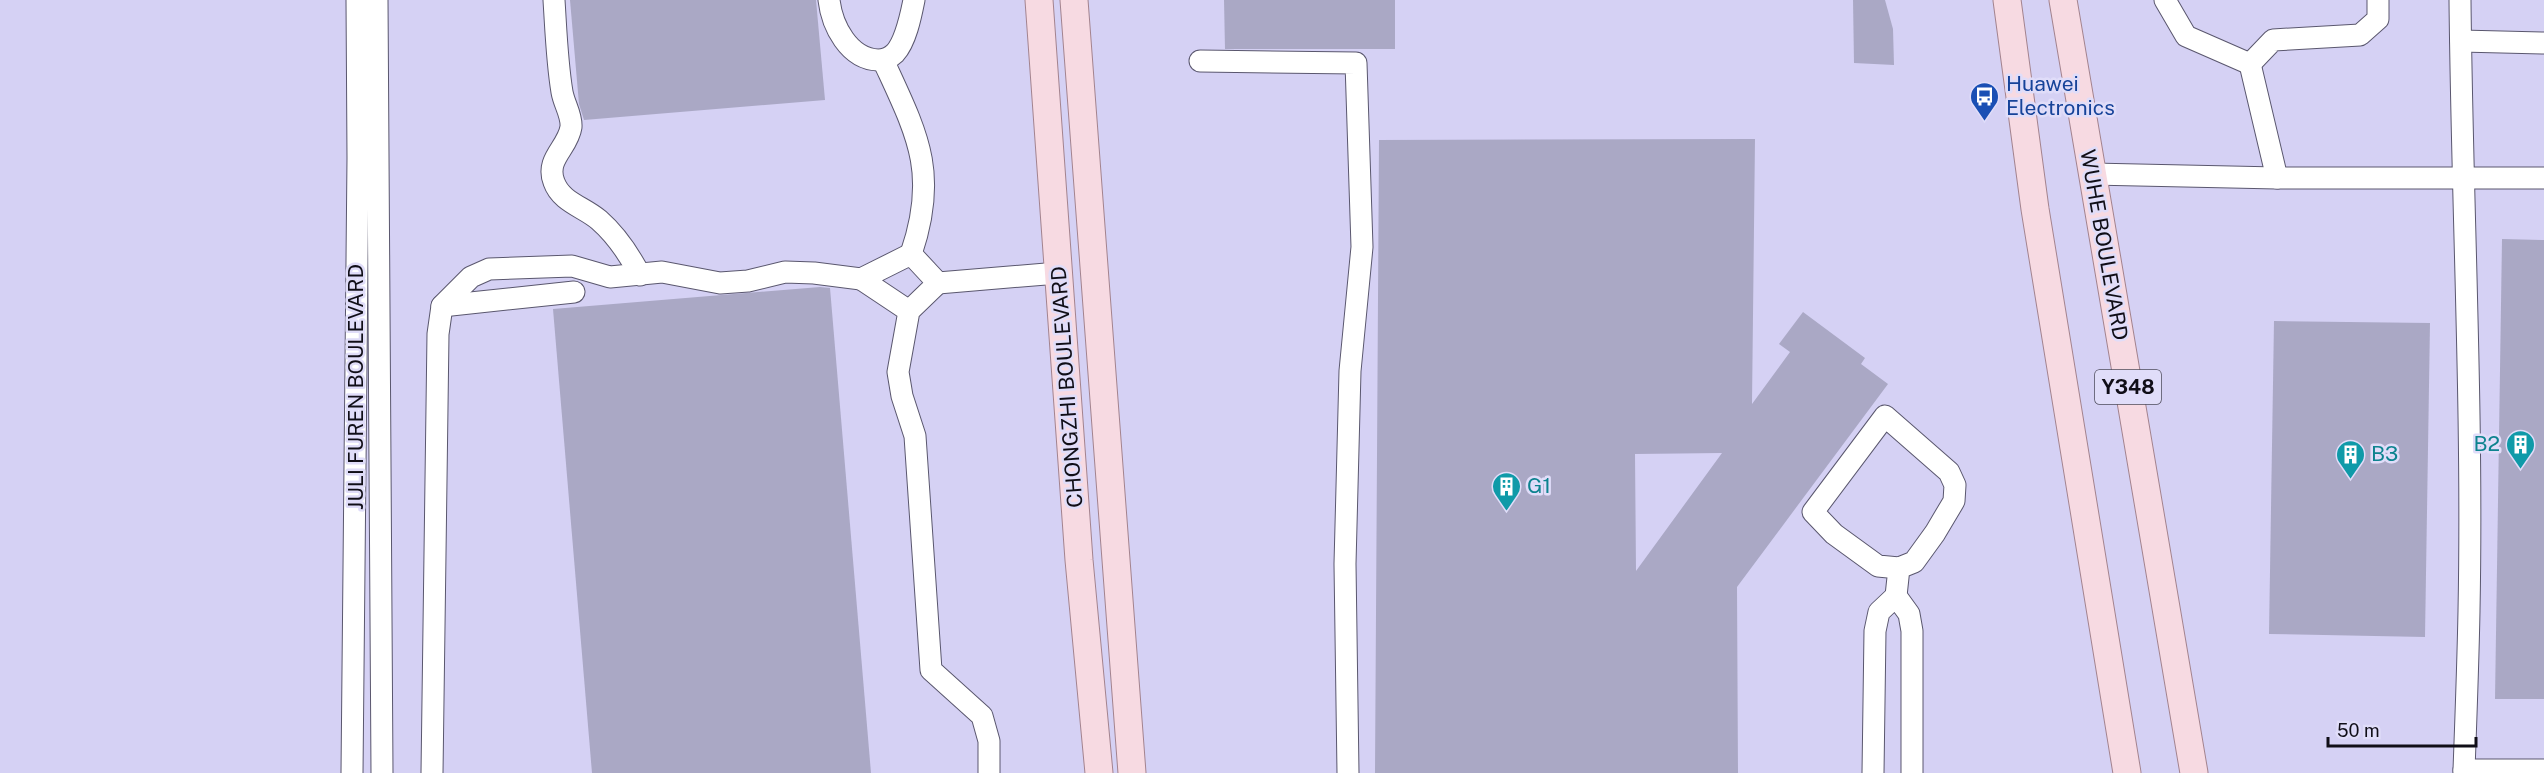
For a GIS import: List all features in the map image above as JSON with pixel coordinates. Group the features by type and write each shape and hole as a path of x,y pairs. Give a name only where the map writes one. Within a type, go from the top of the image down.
{"main road":[{"name":"CHONGZHI BOULEVARD","path":"1040,0 1079,560 1098,773"},
{"name":"CHONGZHI BOULEVARD","path":"1074,0 1132,773"},
{"name":"Y348","path":"2007,0 2035,209 2127,773"},
{"name":"WUHE BOULEVARD","path":"2064,0 2194,773"}],"street":[{"name":"JULI FUREN BOULEVARD","path":"352,773 358,170 357,0"},
{"name":"JULI FUREN BOULEVARD","path":"377,0 382,773"},
{"path":"554,0 562,95 571,125 568,139 551,167 554,183 564,198 599,220 640,275"},
{"path":"829,0 838,30 852,49 866,59 883,60 895,53 902,40 914,0"},
{"path":"2165,0 2186,36 2250,64"},
{"path":"2250,64 2273,40 2360,35 2378,19 2378,0"},
{"path":"2460,0 2469,485 2469,610 2464,771 2544,770"},
{"path":"2461,41 2544,43"},
{"path":"861,279 911,254 920,229 925,195 922,160 913,125 883,60"},
{"path":"1200,61 1356,63 1362,247 1350,371 1345,564 1348,773"},
{"path":"2250,64 2277,178"},
{"path":"2092,174 2462,180 2544,178"},
{"path":"911,254 938,283"},
{"path":"432,773 437,346 442,306 471,277 489,269 572,266 610,277 662,272 720,283 748,281 785,272 814,273 861,279 909,311"},
{"path":"989,773 989,741 982,716 931,670 915,436 898,378 909,311 938,283 1058,273"},
{"path":"442,306 574,292"},
{"path":"1885,416 1949,472 1955,485 1954,501 1935,533 1914,562 1899,568 1878,566 1834,534 1813,512 1885,416"},
{"path":"1873,773 1875,631 1879,612 1896,596 1899,568"},
{"path":"1896,596 1909,614 1912,631 1912,773"}],"shaded area":[{"path":"0,0 2544,0 2544,773 0,773"}],"building":[{"path":"570,0 816,0 825,100 584,120 579,104"},
{"path":"1224,0 1395,0 1395,49 1225,49"},
{"path":"1853,0 1885,0 1893,29 1894,65 1854,63"},
{"name":"G1","path":"1755,139 1752,404 1790,352 1779,344 1803,312 1865,358 1861,364 1888,384 1737,587 1738,773 1375,773 1379,140","holes":["1722,453 1636,571 1635,454"]},
{"name":"B2","path":"2502,239 2544,240 2544,699 2495,699"},
{"path":"830,288 871,773 592,773 553,309"},
{"name":"B3","path":"2274,321 2430,323 2425,637 2269,634"}],"place":[{"name":"Huawei Electronics","path":"1985,122"},
{"name":"B2","path":"2521,470"},
{"name":"B3","path":"2350,480"},
{"name":"G1","path":"1506,512"}]}
